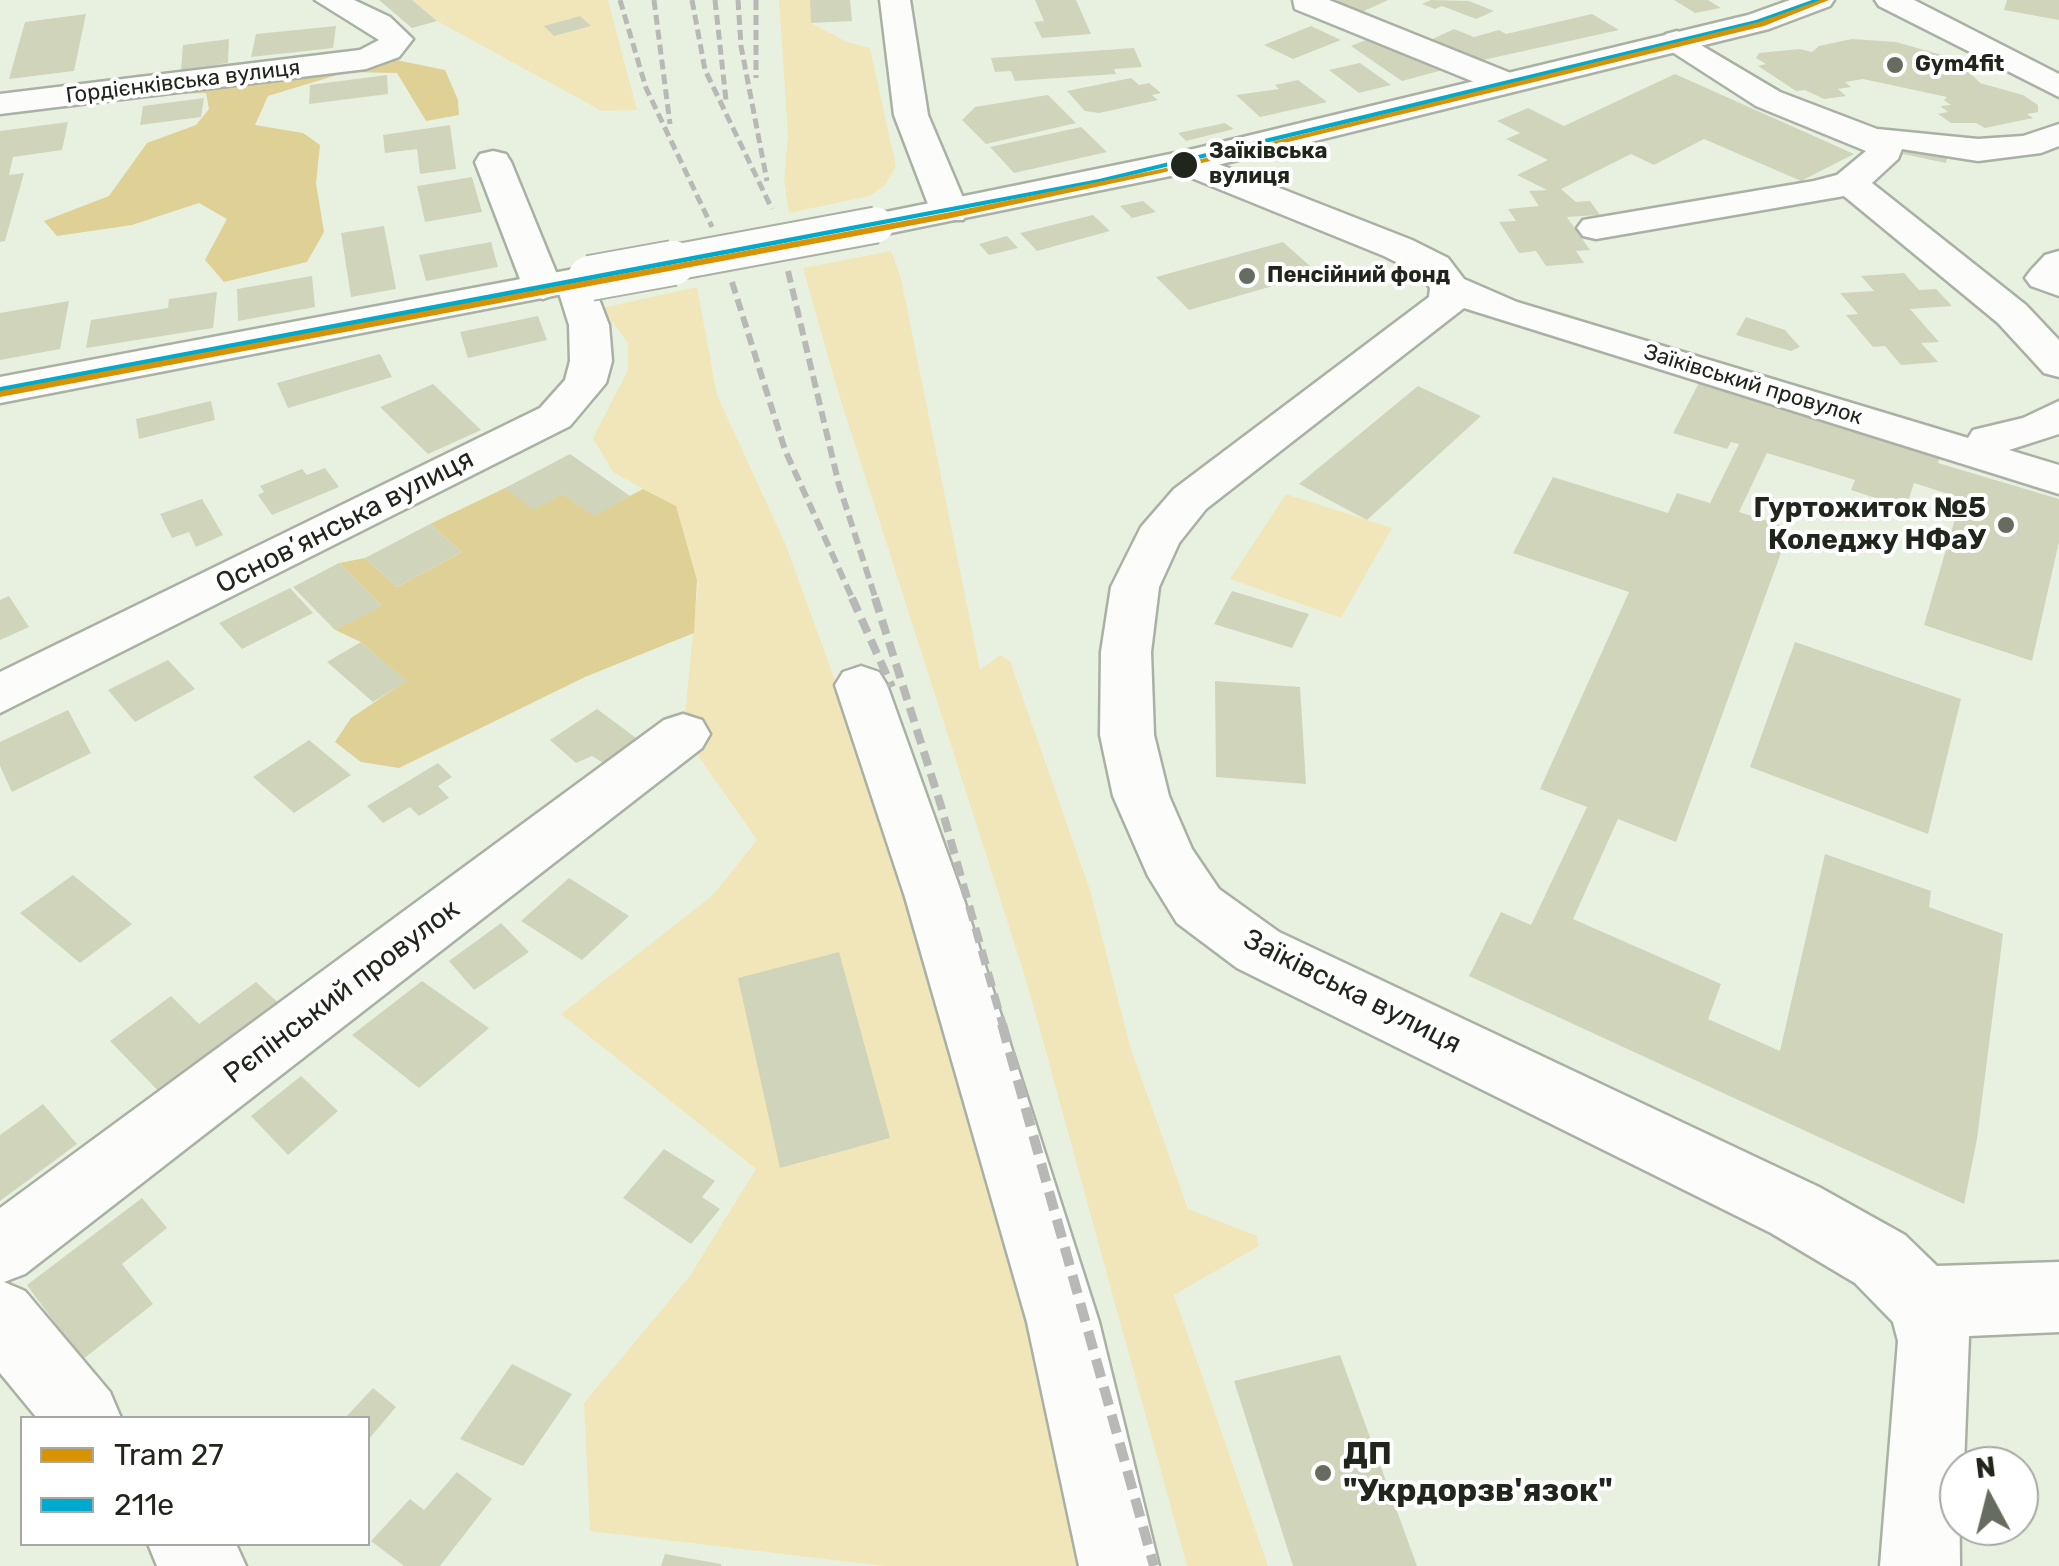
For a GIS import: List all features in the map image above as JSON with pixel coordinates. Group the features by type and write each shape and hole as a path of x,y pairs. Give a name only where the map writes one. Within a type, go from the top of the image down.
{"street":[{"name":"Гордієнківська вулиця","path":"0,104 366,59 388,50 398,39 379,24 330,0"},
{"path":"895,0 911,115 950,212"},
{"path":"1314,0 1306,3 1506,83"},
{"path":"0,390 950,212 1185,162 1779,16 1819,0"},
{"path":"1890,0 2059,87"},
{"path":"1914,0 1974,13"},
{"path":"1678,41 1768,99 1873,139 1909,139 1978,150 2029,146 2059,134"},
{"path":"1596,228 1850,183 1886,152 1873,139"},
{"name":"Основ’янська вулиця","path":"0,694 555,417 585,383 591,361 589,325 570,282 493,162"},
{"path":"1185,162 1398,248 1434,266 1450,288"},
{"path":"1850,183 2012,314 2059,364"},
{"path":"2059,263 2045,278 2059,284"},
{"name":"Заїківський провулок","path":"1450,288 1503,311 2059,480"},
{"name":"Заїківська вулиця","path":"1450,288 1449,301 1190,499 1158,538 1135,587 1126,652 1127,735 1142,796 1168,860 1198,906 1258,950 1795,1210 1880,1260 1923,1302"},
{"path":"1986,456 1989,440 2038,428 2059,414"},
{"path":"861,686 934,897 1063,1322 1119,1566"},
{"name":"Рєпінський провулок","path":"0,1250 684,734"},
{"path":"1920,1566 1934,1341 1923,1302 2059,1297"},
{"path":"0,1316 82,1416"},
{"path":"189,1546 206,1566"}],"shaded area":[{"path":"412,0 608,0 637,110 602,111 437,21"},
{"path":"779,0 810,0 811,23 847,42 870,48 896,166 886,184 870,196 789,213 784,181 788,136"},
{"path":"362,53 445,70 458,100 459,115 426,121 397,73 347,72 268,96 255,125 303,133 320,145 316,183 324,232 307,262 224,282 205,260 227,219 199,203 132,225 57,236 44,221 109,196 147,143 196,125 209,109 206,93 156,95 159,84"},
{"path":"891,251 901,278 980,670 1000,655 1010,661 1090,890 1130,1046 1188,1209 1257,1236 1259,1246 1174,1295 1268,1566 1187,1566 1027,983 835,382 803,268"},
{"path":"697,287 717,395 785,543 881,806 1096,1566 884,1566 590,1531 584,1403 689,1277 756,1169 561,1014 713,895 757,840 683,734 698,584 676,507 613,472 593,438 628,370 628,343 602,308"},
{"path":"505,488 563,494 594,515 643,489 676,506 697,580 694,633 585,677 399,768 361,762 335,742 351,718 406,681 361,642 335,630 381,605 339,563 365,558 397,587 462,552 430,524"},
{"path":"1286,494 1392,528 1341,618 1230,579"}],"building":[{"path":"379,0 412,0 437,21 412,28"},
{"path":"810,0 850,0 852,21 811,23"},
{"path":"1035,0 1076,0 1091,34 1042,38 1034,22 1044,21"},
{"path":"1388,0 1360,13 1333,2"},
{"path":"1431,0 1469,1 1494,11 1476,19 1442,6 1435,9 1422,4"},
{"path":"1674,0 1708,0 1721,8 1695,13"},
{"path":"2007,0 2059,0 2059,20 2004,10"},
{"path":"86,14 74,71 9,79 25,22"},
{"path":"1592,14 1619,30 1474,62 1426,42 1454,29 1474,37 1499,30 1506,34"},
{"path":"580,16 591,26 554,36 544,26"},
{"path":"336,26 333,48 251,57 256,34"},
{"path":"1311,26 1341,40 1293,59 1264,45"},
{"path":"1373,37 1454,67 1402,81 1351,46"},
{"path":"229,39 228,63 181,70 183,45"},
{"path":"1852,39 1896,42 1956,59 1980,83 2023,95 2038,105 2038,112 2027,114 2033,118 1985,128 1976,123 1951,123 1938,114 1948,112 1940,106 1951,105 1944,100 1947,97 1863,79 1845,82 1851,87 1838,89 1846,96 1824,99 1805,90 1796,91 1758,66 1766,64 1756,58 1759,53 1800,49 1812,52 1819,46"},
{"path":"1134,48 1142,67 1114,69 1116,74 1015,81 1011,71 995,72 991,58"},
{"path":"1360,63 1391,85 1359,93 1329,70"},
{"path":"1675,74 1854,154 1801,181 1704,139 1654,165 1631,154 1561,189 1576,202 1590,201 1600,215 1567,217 1590,250 1576,251 1584,263 1546,266 1536,251 1519,253 1499,222 1516,221 1508,209 1539,206 1529,191 1547,190 1517,175 1548,160 1506,139 1520,133 1497,121 1528,108 1564,126"},
{"path":"387,75 388,94 309,104 310,85"},
{"path":"1131,78 1139,85 1149,83 1161,93 1152,95 1158,100 1099,113 1085,111 1067,91"},
{"path":"1298,80 1327,102 1260,117 1236,95 1279,89 1275,85"},
{"path":"1048,95 1076,123 986,144 962,120 975,107"},
{"path":"204,98 201,117 140,125 143,106"},
{"path":"68,122 62,150 13,157 9,175 24,173 5,241 0,242 0,131"},
{"path":"1225,123 1234,129 1186,141 1178,133"},
{"path":"450,125 456,169 420,174 417,149 385,153 383,135"},
{"path":"1081,127 1107,152 1014,173 990,147"},
{"path":"1906,142 1949,151 1946,163 1903,154"},
{"path":"472,177 482,212 425,222 417,186"},
{"path":"1143,201 1156,212 1132,218 1120,206"},
{"path":"1093,215 1110,231 1037,251 1020,233"},
{"path":"384,226 396,289 351,297 341,233"},
{"path":"1007,236 1018,248 989,255 979,244"},
{"path":"491,242 498,267 426,281 419,255"},
{"path":"1283,242 1318,273 1189,310 1156,277"},
{"path":"1904,273 1919,290 1936,289 1952,306 1910,309 1939,342 1921,343 1938,362 1901,365 1885,346 1873,347 1846,315 1858,314 1840,293 1874,291 1861,276"},
{"path":"312,276 315,307 238,321 237,289"},
{"path":"217,292 213,328 86,348 91,320 168,308 169,299"},
{"path":"69,301 60,349 0,360 0,313"},
{"path":"538,316 547,340 468,358 460,332"},
{"path":"1746,317 1785,330 1800,347 1791,351 1736,335"},
{"path":"380,354 392,377 288,408 277,383"},
{"path":"1700,381 1941,453 1938,463 2059,499 2059,542 2032,661 1924,625 1961,498 1914,483 1906,508 1851,490 1855,480 1767,453 1739,512 1790,528 1676,842 1618,819 1573,919 1721,984 1708,1019 1780,1051 1825,854 1931,891 1929,907 2003,934 1977,1139 1964,1204 1469,976 1501,912 1531,925 1587,807 1540,789 1629,592 1513,553 1553,477 1668,513 1677,493 1710,503 1739,444 1731,442 1727,449 1673,433"},
{"path":"433,384 481,430 428,454 380,407"},
{"path":"1418,386 1481,416 1367,520 1299,484"},
{"path":"211,401 215,420 139,439 136,419"},
{"path":"570,454 630,496 594,516 563,494 533,510 505,488"},
{"path":"325,468 339,487 272,515 258,495 264,492 260,486 302,469 307,475"},
{"path":"202,499 223,535 196,547 189,532 172,538 160,514"},
{"path":"430,524 462,552 397,587 365,558"},
{"path":"339,563 382,606 335,630 293,587"},
{"path":"290,588 313,613 242,649 219,623"},
{"path":"1232,591 1309,614 1292,648 1214,624"},
{"path":"9,596 29,627 0,640 0,600"},
{"path":"361,642 407,681 373,702 327,662"},
{"path":"1795,642 1961,699 1928,834 1750,767"},
{"path":"168,660 195,689 135,722 108,690"},
{"path":"1215,681 1300,687 1306,784 1216,777"},
{"path":"597,709 647,746 594,780 589,775 605,764 592,756 576,763 550,740"},
{"path":"68,710 91,753 12,792 0,766 0,742"},
{"path":"309,740 351,775 294,813 253,777"},
{"path":"438,763 452,777 438,786 449,798 419,816 410,807 383,823 367,806"},
{"path":"73,875 132,924 80,963 20,913"},
{"path":"569,878 629,916 582,960 521,921"},
{"path":"501,923 529,952 474,990 449,961"},
{"path":"839,952 890,1138 780,1168 738,978"},
{"path":"422,981 489,1028 419,1088 352,1035"},
{"path":"256,982 287,1011 168,1101 110,1041 171,996 199,1024"},
{"path":"301,1076 338,1111 288,1155 251,1116"},
{"path":"43,1104 77,1144 0,1201 0,1135"},
{"path":"664,1149 715,1181 702,1197 720,1209 691,1244 623,1198"},
{"path":"142,1198 167,1228 122,1264 153,1304 82,1360 27,1285"},
{"name":"ДП \"Укрдорзв'язок\"","path":"1340,1355 1417,1566 1293,1566 1234,1381"},
{"path":"512,1364 572,1394 523,1466 460,1439"},
{"path":"373,1388 396,1407 370,1438 370,1416 347,1416"},
{"path":"457,1472 492,1499 440,1566 404,1566 371,1541 410,1499 424,1510"},
{"path":"665,1554 721,1564 721,1566 661,1566"}],"railway":[{"path":"620,0 646,88 712,227"},
{"path":"654,0 670,124"},
{"path":"692,0 705,70 772,209"},
{"path":"715,0 726,100"},
{"path":"738,0 741,46 767,181"},
{"path":"756,0 756,78"},
{"path":"788,271 839,485 876,600"},
{"path":"732,282 785,450 853,600"},
{"path":"852,598 892,687"},
{"path":"875,598 941,806 1003,1026"},
{"path":"1002,1024 1154,1566"}],"tram line":[{"name":"27","path":"0,394 951,215 1161,171 1761,24 1826,0"}],"transit line":[{"name":"211е","path":"0,390 1099,181 1758,22 1819,0"}],"place":[{"name":"Gym4fit","path":"1895,65"},
{"name":"Заїківська вулиця","path":"1184,165"},
{"name":"Пенсійний фонд","path":"1247,276"},
{"name":"Гуртожиток №5 Коледжу НФаУ","path":"2006,525"},
{"name":"ДП \"Укрдорзв'язок\"","path":"1323,1473"}]}
